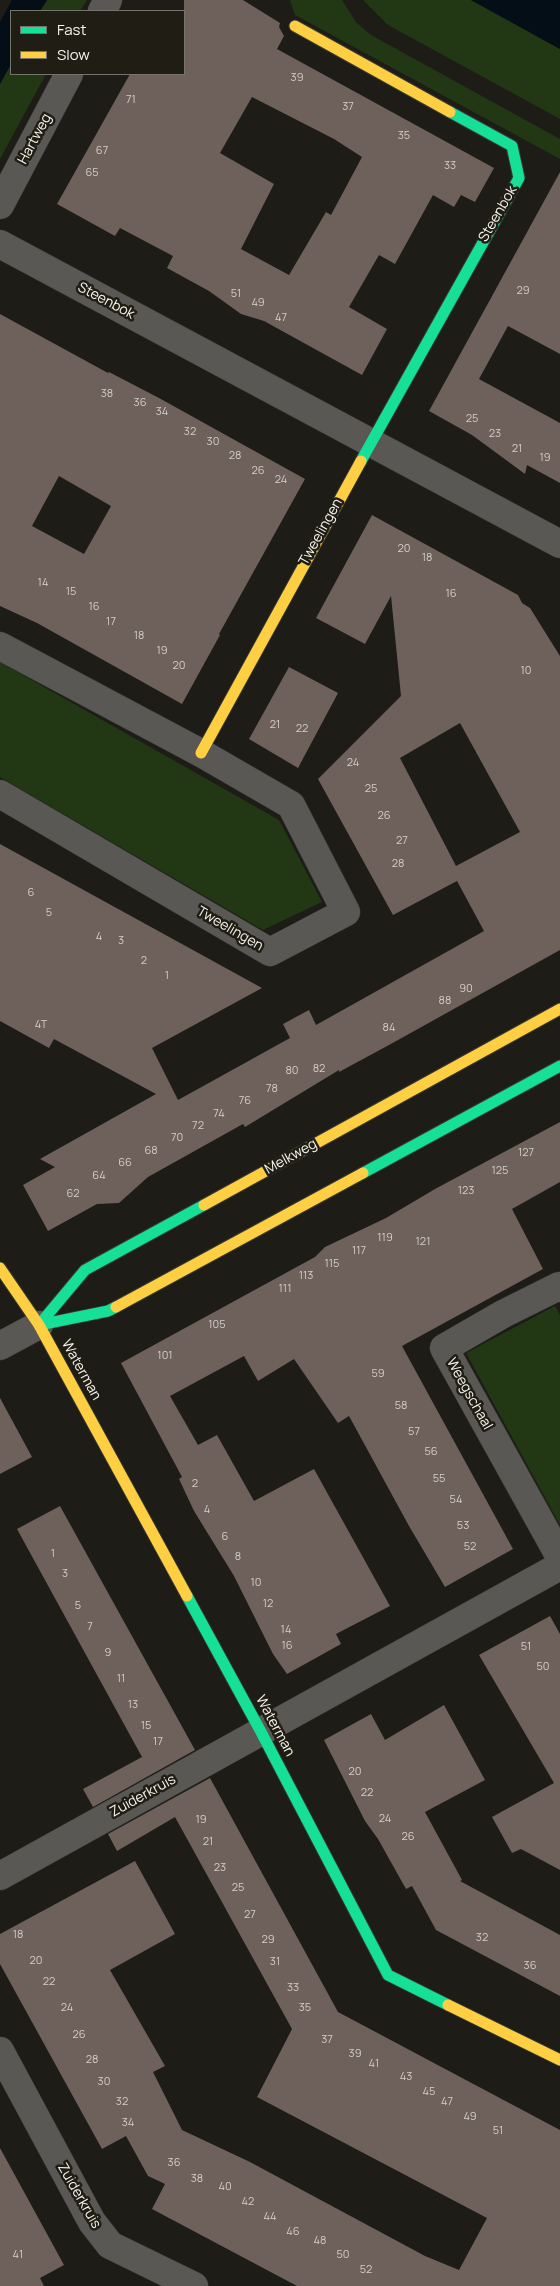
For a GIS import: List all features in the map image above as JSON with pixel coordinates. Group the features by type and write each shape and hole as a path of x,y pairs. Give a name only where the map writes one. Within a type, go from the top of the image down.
{"street":[{"name":"Steenbok","path":"296,26 512,146 519,178 461,279 371,444"},
{"name":"Hartweg","path":"0,205 68,75"},
{"name":"Steenbok","path":"0,244 560,544"},
{"name":"Tweelingen","path":"200,753 371,444"},
{"name":"Tweelingen","path":"0,646 200,753 291,805 346,912 270,952 0,794"},
{"name":"Melkweg","path":"39,1325 85,1270 560,1009"},
{"name":"Melkweg","path":"0,1346 39,1325 108,1311 560,1066"},
{"name":"Waterman","path":"0,1268 39,1325 260,1730 388,1975 560,2060"},
{"name":"Weegschaal","path":"560,1288 558,1286 503,1314 444,1348 560,1557"},
{"path":"260,1730 560,1566"},
{"name":"Zuiderkruis","path":"0,1876 260,1730"},
{"name":"Zuiderkruis","path":"2,2060 92,2222 110,2245 194,2286"}],"green space":[{"path":"47,0 87,0 81,10 41,10"},
{"path":"290,0 342,0 356,22 371,35 560,139 560,159 295,15"},
{"path":"363,0 471,0 560,49 560,119 388,25"},
{"path":"10,66 10,75 45,75 0,159 0,84"},
{"path":"0,662 279,820 322,902 263,930 0,777"},
{"path":"555,1306 560,1315 560,1525 466,1353"}],"shaded area":[{"path":"12,0 47,0 41,10 10,10 10,66 0,84 0,22"},
{"path":"471,0 560,0 560,49"}],"building":[{"path":"184,0 243,0 280,23 279,27 284,36 277,49 494,168 475,202 461,195 454,207 433,195 395,264 379,255 349,307 387,329 362,375 264,321 241,314 209,291 167,268 173,256 120,228 115,236 57,204 129,75 185,75","holes":["252,97 334,139 362,157 331,215 326,212 289,275 241,249 274,184 220,153"]},
{"path":"560,172 560,354 508,326 479,379 560,423 560,483 527,465 525,474 472,435 429,411"},
{"path":"0,314 108,373 159,398 305,479 182,704 37,623 0,606","holes":["59,476 111,506 84,554 32,526"]},
{"path":"372,515 518,595 522,603 530,608 560,656 560,950 339,1072 339,1070 245,1127 243,1124 148,1177 119,1203 97,1204 48,1231 23,1185 55,1167 40,1159 156,1094 54,1039 49,1048 0,1021 0,844 262,988 152,1048 178,1100 290,1038 283,1024 309,1010 316,1025 484,931 457,881 393,915 318,779 401,696 391,596 365,644 316,618","holes":["460,723 520,832 456,866 400,758"]},
{"path":"289,667 338,693 298,768 249,739"},
{"path":"560,1122 560,1182 512,1209 543,1269 402,1346 513,1549 445,1587 409,1526 349,1416 338,1423 294,1359 258,1381 244,1356 170,1396 198,1445 217,1435 254,1501 314,1469 390,1606 336,1634 341,1644 287,1674 273,1654 234,1576 194,1511 179,1479 182,1477 121,1363 315,1257 325,1247 386,1218 435,1189"},
{"path":"0,1398 32,1457 0,1474"},
{"path":"60,1506 195,1750 93,1807 83,1789 142,1757 17,1529"},
{"path":"550,1616 560,1634 560,1870 521,1849 512,1853 492,1817 554,1783 479,1655"},
{"path":"444,1705 485,1780 425,1812 462,1880 460,1881 560,1935 560,1996 436,1930 412,1886 406,1889 378,1839 365,1821 324,1740 371,1714 385,1740"},
{"path":"210,1778 338,2012 560,2130 560,2286 297,2286 152,2209 165,2184 148,2176 126,2136 102,2149 0,1964 0,1934 135,1861 175,1934 110,1970 165,2066 153,2072 182,2130 250,2162 425,2256 459,2270 487,2218 257,2097 292,2029 175,1817 117,1851 108,1834"},
{"path":"0,2148 64,2265 40,2278 44,2286 0,2286"}],"traffic: fast":[{"path":"361,461 519,178 512,146 450,112"},
{"path":"363,1173 560,1066"},
{"path":"116,1307 108,1311 39,1325 85,1270 204,1205"},
{"path":"187,1596 260,1730 388,1975 448,2005"}],"traffic: slow":[{"path":"295,26 450,112"},
{"path":"201,753 361,461"},
{"path":"204,1205 560,1009"},
{"path":"116,1307 363,1173"},
{"path":"0,1268 39,1325 187,1596"},
{"path":"448,2005 560,2060"}]}
